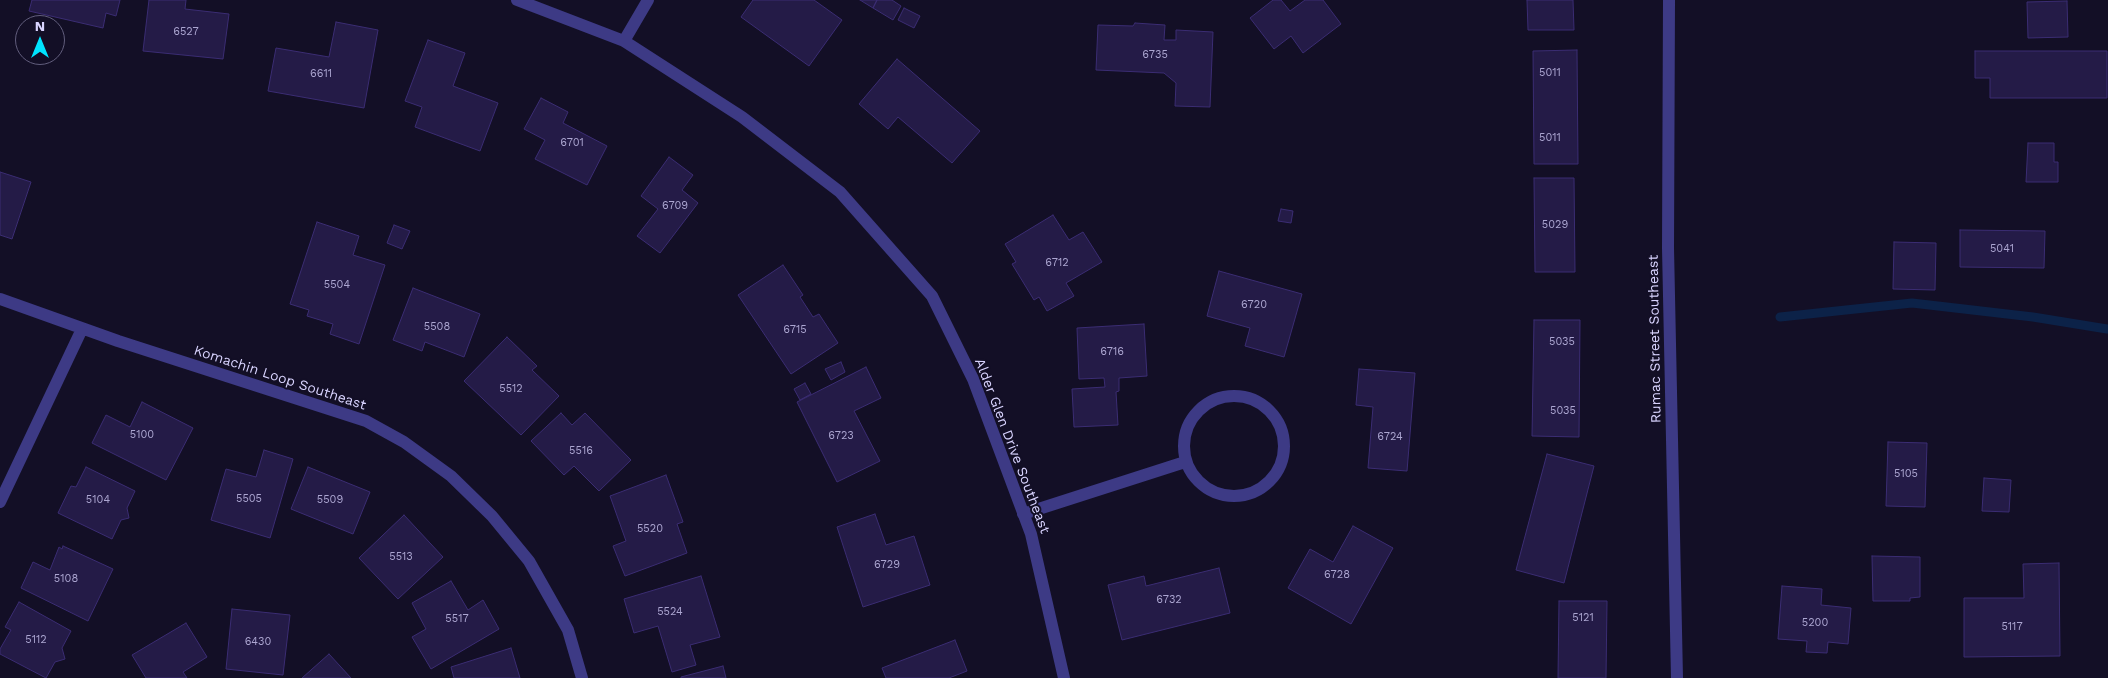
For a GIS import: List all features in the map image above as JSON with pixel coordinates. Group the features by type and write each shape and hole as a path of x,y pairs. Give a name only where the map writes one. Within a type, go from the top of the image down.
{"street":[{"name":"Alder Glen Drive Southeast","path":"517,0 624,41 742,117 840,192 932,296 973,379 1031,534 1064,678"},
{"path":"624,41 648,0"},
{"name":"Rumac Street Southeast","path":"1669,0 1668,248 1677,678"},
{"name":"Komachin Loop Southeast","path":"0,299 82,329 366,421 404,442 450,476 492,516 528,561 568,630 582,678"},
{"path":"0,502 82,329"},
{"path":"1225,396 1240,396 1254,400 1276,418 1282,431 1284,445 1283,460 1277,473 1268,484 1256,492 1242,496 1228,496 1208,489 1192,475 1185,462 1183,448 1190,420 1199,409 1225,396"},
{"path":"1024,514 1185,462"}],"building":[{"path":"32,0 120,0 116,16 106,13 103,28 65,19 65,15 46,15 29,11"},
{"path":"149,0 186,0 185,9 229,14 223,59 143,51"},
{"path":"753,0 814,0 842,20 809,66 741,17"},
{"path":"860,0 877,0 873,8"},
{"path":"877,0 892,0 901,6 893,20 873,8"},
{"path":"1273,0 1281,0 1290,11 1305,0 1323,0 1341,24 1303,53 1291,36 1274,49 1250,18"},
{"path":"1527,0 1573,0 1574,30 1528,30"},
{"path":"2067,1 2068,37 2028,38 2027,2"},
{"path":"904,8 920,16 914,28 898,20"},
{"path":"336,22 378,30 364,108 268,91 276,48 329,57"},
{"path":"1135,23 1165,25 1164,40 1176,40 1176,30 1213,32 1210,107 1175,106 1176,83 1164,73 1096,70 1098,25 1133,26"},
{"path":"428,40 465,53 453,86 498,103 480,151 415,127 422,107 405,101"},
{"path":"1577,50 1578,164 1534,164 1533,51"},
{"path":"1975,51 2107,51 2107,98 1990,98 1990,78 1975,78"},
{"path":"897,59 980,131 952,163 898,117 888,129 859,104"},
{"path":"541,98 568,112 563,123 607,146 587,185 535,159 545,140 524,129"},
{"path":"2028,143 2054,143 2054,162 2058,162 2058,182 2026,182"},
{"path":"669,157 693,175 682,190 698,203 660,253 637,236 658,209 641,196"},
{"path":"0,172 31,182 12,239 0,235"},
{"path":"1534,178 1574,178 1575,272 1535,272"},
{"path":"1281,209 1293,211 1291,223 1278,221"},
{"path":"1053,215 1069,240 1083,232 1102,262 1066,283 1074,296 1047,311 1039,297 1034,300 1012,264 1016,262 1005,244"},
{"path":"317,222 359,236 353,255 385,265 359,344 330,334 333,324 307,316 309,310 290,304"},
{"path":"394,225 410,231 402,249 387,243"},
{"path":"1960,230 2045,231 2044,268 1960,267"},
{"path":"1894,242 1936,243 1935,290 1893,289"},
{"path":"783,265 803,295 800,297 813,317 819,314 838,343 791,374 738,295"},
{"path":"1219,271 1302,294 1284,357 1245,346 1250,328 1207,316"},
{"path":"413,288 480,314 464,357 425,342 422,351 393,340"},
{"path":"1534,320 1580,320 1579,437 1532,436"},
{"path":"1144,324 1147,376 1119,378 1119,391 1116,392 1118,425 1074,427 1072,389 1105,387 1104,378 1079,379 1077,328"},
{"path":"507,337 537,366 532,370 559,396 521,435 464,381"},
{"path":"841,362 845,372 831,380 825,369"},
{"path":"866,367 881,398 854,411 880,461 837,482 797,402"},
{"path":"1359,369 1415,373 1407,471 1368,468 1373,407 1356,405"},
{"path":"805,383 811,394 800,400 794,389"},
{"path":"142,402 193,428 166,480 92,443 106,415 130,427"},
{"path":"561,413 572,425 585,413 631,460 599,491 574,466 564,475 531,441"},
{"path":"1888,442 1927,443 1925,507 1886,506"},
{"path":"264,450 293,459 270,538 211,520 226,469 256,477"},
{"path":"1547,454 1594,466 1564,583 1516,570"},
{"path":"86,467 135,491 127,508 129,518 121,520 112,539 58,513 71,486 76,487"},
{"path":"308,467 370,492 353,534 291,509"},
{"path":"666,475 683,522 677,524 687,553 625,576 613,546 626,541 610,496"},
{"path":"1984,478 2011,480 2009,512 1982,511"},
{"path":"875,514 886,545 914,536 930,585 863,607 837,527"},
{"path":"404,515 443,557 398,599 359,558"},
{"path":"1353,526 1393,548 1351,624 1288,588 1310,549 1333,562"},
{"path":"63,546 113,569 88,621 21,588 33,562 50,570 59,547 62,549"},
{"path":"1872,556 1920,557 1920,597 1910,598 1910,601 1873,601"},
{"path":"2059,563 2060,656 1964,657 1964,598 2024,598 2023,564"},
{"path":"1219,568 1230,613 1122,640 1108,585 1144,576 1146,586"},
{"path":"701,576 720,637 690,645 696,665 672,672 658,626 634,633 624,599"},
{"path":"451,581 468,610 483,600 499,629 431,669 412,637 426,629 412,603"},
{"path":"1782,586 1822,589 1821,605 1851,608 1848,644 1828,642 1827,653 1806,652 1807,641 1778,639"},
{"path":"1559,601 1607,601 1606,678 1558,678"},
{"path":"19,602 71,631 62,648 65,659 55,662 46,678 0,654 0,649 11,630 5,627"},
{"path":"232,609 290,615 283,675 226,669"},
{"path":"186,623 207,657 183,672 187,678 146,678 132,655"},
{"path":"955,640 967,671 949,678 886,678 882,668"},
{"path":"511,648 520,678 454,678 451,667"},
{"path":"329,654 351,678 302,678"},
{"path":"723,666 726,678 681,678 681,677"}],"waterway":[{"path":"1780,317 1912,303 2033,317 2107,329"}]}
